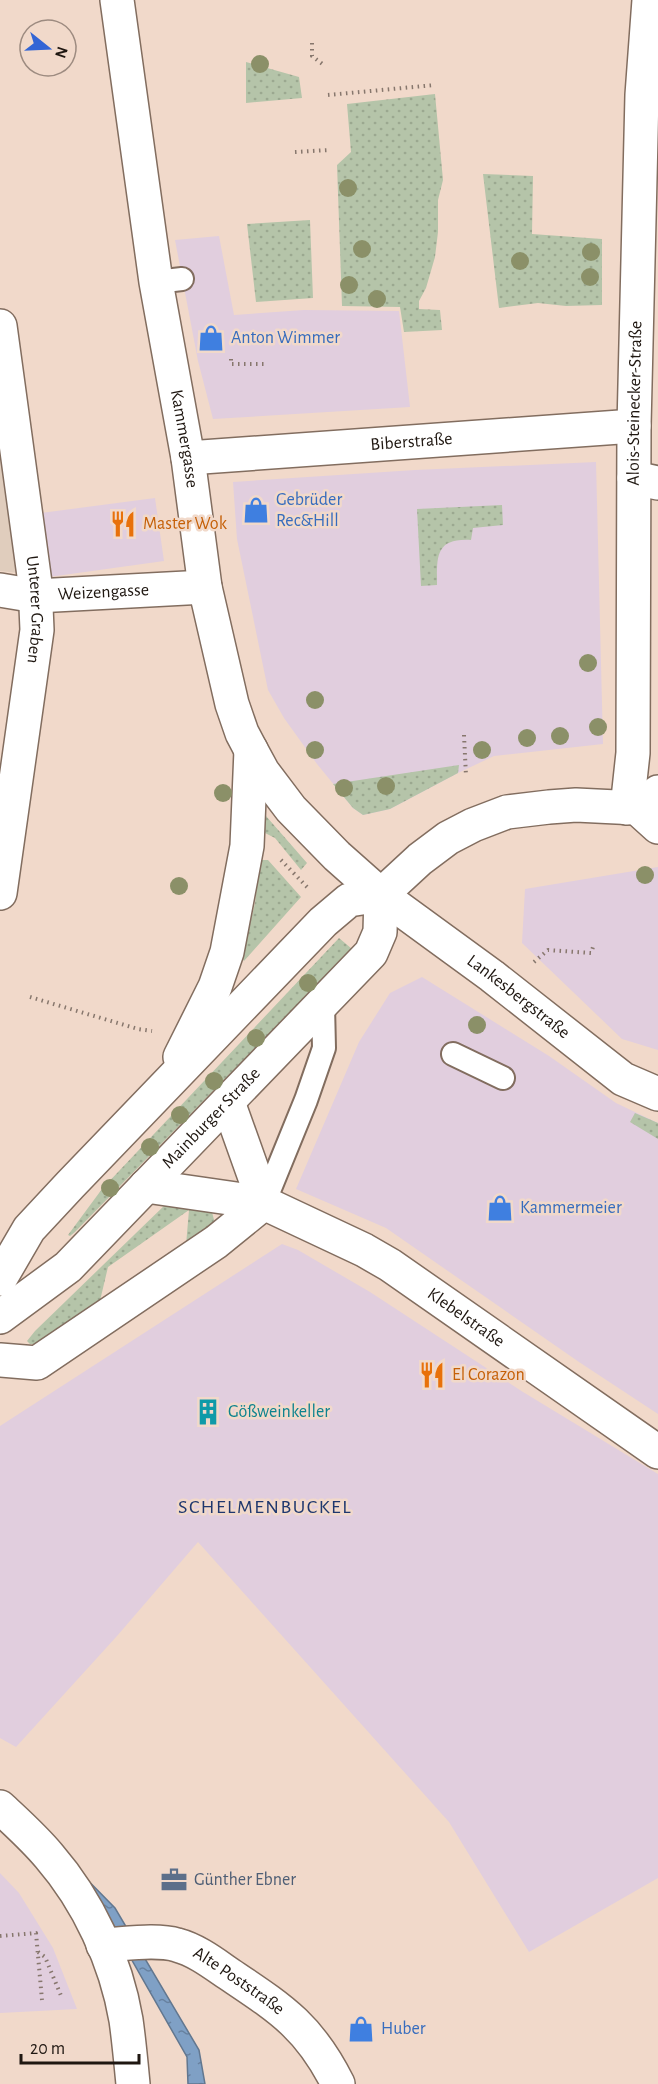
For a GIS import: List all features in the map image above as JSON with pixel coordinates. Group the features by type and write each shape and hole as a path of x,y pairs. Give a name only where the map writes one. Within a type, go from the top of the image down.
{"main road":[{"name":"Kammergasse","path":"117,0 169,281 188,458 205,587 232,704 263,772 291,809 337,856 381,895"},
{"name":"Alois-Steinecker-Straße","path":"645,808 633,744 646,480 634,426 642,95 649,0"},
{"name":"Unterer Graben","path":"0,326 36,596 38,630 0,893"},
{"name":"Biberstraße","path":"188,458 634,426"},
{"name":"Weizengasse","path":"0,590 36,596 205,587"},
{"path":"166,1085 210,997 227,952 247,846 251,750"},
{"path":"0,1280 29,1229 332,913 349,900 381,895 420,859 448,838 473,825 507,812 576,805 645,808"},
{"name":"Mainburger Straße","path":"0,1317 68,1267 371,953 380,932 381,895"},
{"name":"Lankesbergstraße","path":"381,895 475,963 624,1079 658,1094"},
{"path":"0,1360 37,1363 216,1242 264,1203 228,1102"},
{"name":"Klebelstraße","path":"146,1186 264,1203 364,1250 390,1265 658,1452"},
{"path":"1,1810 35,1840 62,1872 73,1887 103,1945 120,1993 126,2019 133,2084"},
{"name":"Alte Poststraße","path":"103,1945 174,1944 186,1947 283,2011 303,2029 319,2049 338,2084"}],"lane":[{"path":"264,1203 306,1100 324,1048 323,1005"},
{"path":"453,1054 503,1078"}],"path":[{"path":"312,43 312,56 326,66"},
{"path":"328,94 435,85"},
{"path":"296,152 329,150"},
{"path":"231,359 231,364 266,364"},
{"path":"464,735 466,776"},
{"path":"278,856 314,894"},
{"path":"534,962 548,950 591,953 593,947"},
{"path":"30,997 138,1029 153,1031"},
{"path":"0,1936 36,1933 42,2000"},
{"path":"38,1952 45,1957 62,1998"}],"shaded area":[{"path":"219,236 234,315 304,310 399,311 410,407 213,419 198,361 175,240"},
{"path":"0,431 18,573 0,571"},
{"path":"596,462 603,744 494,756 390,809 363,815 353,808 317,764 284,718 268,690 237,539 233,482 415,470"},
{"path":"155,498 164,561 49,577 41,513"},
{"path":"658,867 658,1050 622,1039 522,943 525,889"},
{"name":"Kammermeier","path":"422,977 549,1056 616,1103 658,1123 658,1414 386,1228 296,1189 359,1042 390,993"},
{"path":"282,1244 298,1250 370,1292 523,1392 658,1474 658,1878 529,1952 449,1822 198,1542 117,1636 16,1747 0,1738 0,1426"},
{"path":"0,1873 19,1893 53,1948 77,2009 0,2013"}],"green space":[{"path":"246,62 299,77 302,98 246,103"},
{"path":"435,94 443,180 438,200 435,257 426,288 419,301 419,309 440,310 442,330 404,332 400,307 342,306 337,165 351,152 347,104"},
{"path":"483,174 533,176 532,234 602,239 602,305 566,306 538,303 499,308"},
{"path":"310,220 313,298 256,302 247,224"},
{"path":"502,505 503,525 473,528 471,540 450,542 444,546 438,558 437,585 421,586 417,509"},
{"path":"459,765 458,773 390,809 363,815 353,808 333,784"},
{"path":"262,814 307,863 301,870 275,838 263,832"},
{"path":"260,860 268,860 301,897 244,961 242,958 255,903"},
{"path":"339,938 352,949 75,1232 68,1235 102,1189"},
{"path":"635,1113 658,1123 658,1139 630,1122"},
{"path":"167,1203 212,1212 214,1220 186,1245 189,1210 108,1267 99,1305 34,1344 30,1344 27,1341 35,1331"}],"water":[{"path":"0,1791 115,1908 199,2050 205,2084 188,2084 187,2057 105,1913"}],"place":[{"name":"Anton Wimmer","path":"211,338"},
{"name":"Gebrüder Rec&Hill","path":"256,510"},
{"name":"Master Wok","path":"123,524"},
{"name":"Kammermeier","path":"500,1208"},
{"name":"El Corazon","path":"432,1375"},
{"name":"Gößweinkeller","path":"208,1412"},
{"name":"Günther Ebner","path":"174,1880"},
{"name":"Huber","path":"361,2029"}],"district":[{"name":"SCHELMENBUCKEL","path":"265,1507"}]}
